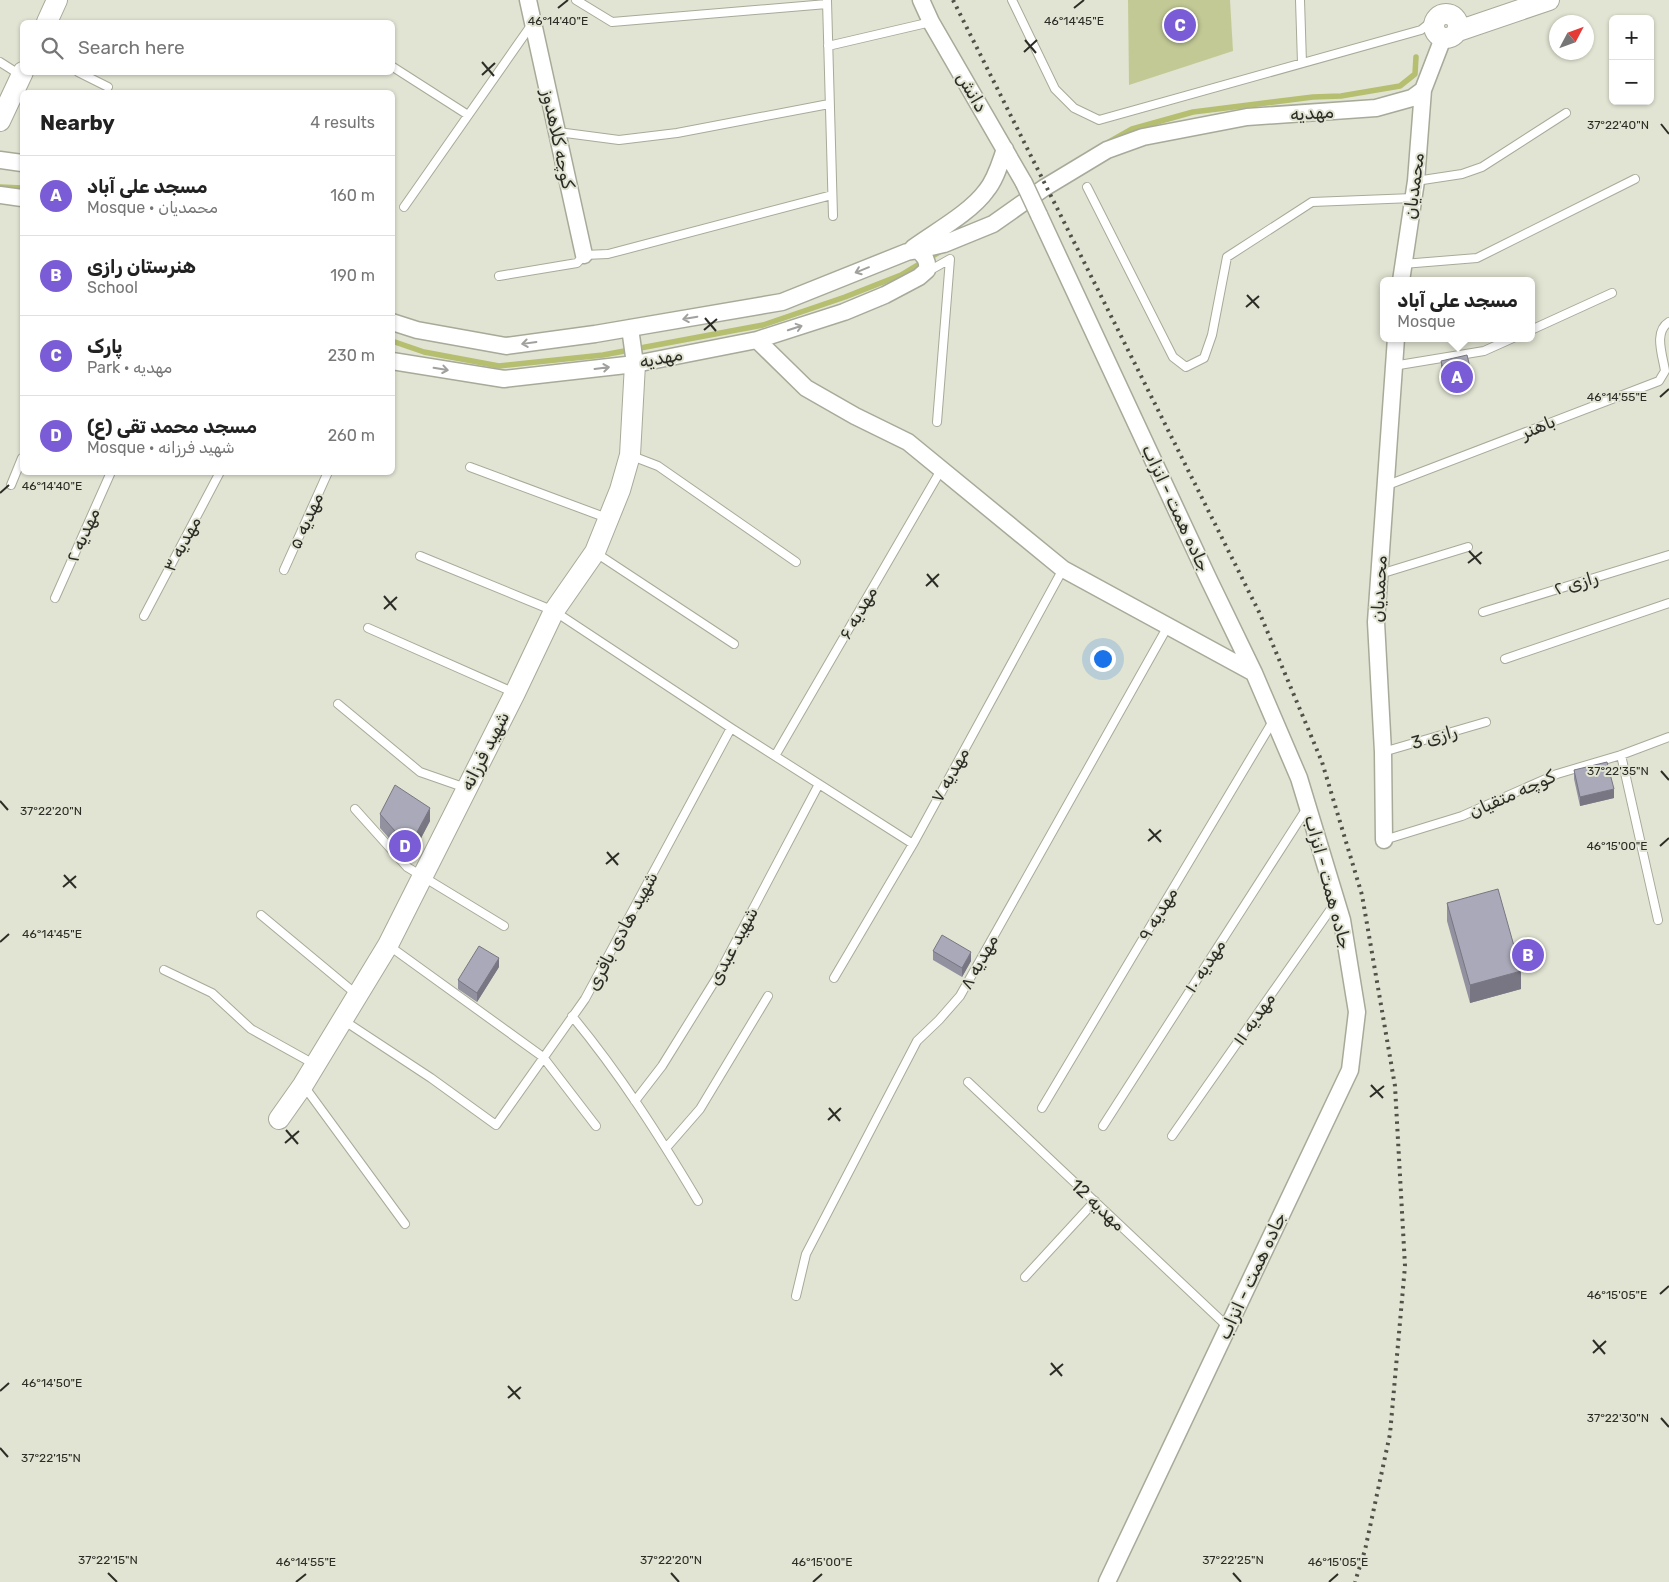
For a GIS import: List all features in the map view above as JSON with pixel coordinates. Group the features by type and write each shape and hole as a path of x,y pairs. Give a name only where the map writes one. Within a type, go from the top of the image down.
{"street":[{"path":"48,20 58,0"},
{"name":"کوچه کلاهدوز","path":"528,0 584,255"},
{"name":"دانش","path":"921,0 931,22 1024,183"},
{"path":"1423,90 1452,30 1451,0"},
{"path":"1439,9 1434,30 1452,30 1548,0"},
{"path":"0,121 22,75"},
{"name":"مهدیه","path":"913,251 944,244 992,224 1044,188 1107,150 1144,137 1247,118 1376,108 1412,98 1423,90"},
{"name":"محمدیان","path":"1402,277 1416,181 1423,90"},
{"path":"395,323 416,330 506,346 630,328 782,302 913,251 986,192 994,179 1005,149"},
{"path":"0,160 20,163"},
{"name":"جاده همت - انزاب","path":"1024,183 1254,673 1299,778 1342,920 1357,1012 1350,1070 1107,1582"},
{"path":"0,195 20,198"},
{"path":"913,251 927,258 927,270 920,276"},
{"name":"مهدیه","path":"395,361 504,379 634,364 757,340 844,312 885,295 920,276"},
{"path":"630,328 634,364"},
{"path":"757,340 806,388 854,416 908,442 1063,570 1254,673"},
{"name":"محمدیان","path":"1384,840 1376,622 1396,342"},
{"name":"شهید فرزانه","path":"279,1119 316,1065 388,945 515,693 554,611 595,552 620,490 630,455 634,364"}],"lane":[{"path":"576,0 612,22 827,2 834,216"},
{"path":"1012,0 1055,89 1074,108 1099,120 1421,30 1439,9"},
{"path":"1300,0 1302,63"},
{"path":"828,46 931,22"},
{"path":"404,207 533,23"},
{"path":"0,62 20,73"},
{"path":"395,68 468,115"},
{"path":"84,75 108,87"},
{"path":"557,132 619,140 677,133 830,104"},
{"path":"1416,181 1462,174 1482,168 1566,113"},
{"path":"1403,264 1477,258 1635,179"},
{"path":"1087,187 1173,357 1186,367 1204,358 1212,335 1227,257 1312,202 1414,198"},
{"path":"499,276 577,263 584,255 608,254 832,195"},
{"path":"920,276 950,259 937,422"},
{"path":"1535,328 1612,293"},
{"name":"باهنر","path":"1385,486 1660,380 1665,371 1659,337 1662,328 1669,322"},
{"path":"1393,366 1484,352 1505,342"},
{"path":"630,455 658,466 796,562"},
{"path":"11,485 20,463"},
{"path":"470,467 609,519"},
{"name":"مهدیه ۶","path":"775,756 941,470"},
{"name":"مهدیه ۲","path":"55,598 110,475"},
{"name":"مهدیه ۳","path":"144,616 218,475"},
{"name":"مهدیه ۵","path":"284,570 327,475"},
{"path":"1380,574 1468,546"},
{"path":"595,552 734,644"},
{"name":"رازی ۲","path":"1482,612 1669,554"},
{"path":"420,556 554,611 731,728 913,844"},
{"name":"مهدیه ۷","path":"834,978 913,844 1063,570"},
{"path":"1504,659 1669,603"},
{"name":"مهدیه ۸","path":"796,1296 806,1254 917,1041 960,996 1168,626"},
{"path":"368,628 515,693"},
{"path":"338,704 420,772 466,788"},
{"name":"مهدیه ۹","path":"1042,1108 1274,719"},
{"name":"رازی 3","path":"1382,752 1486,722"},
{"name":"شهید هادی باقری","path":"343,1020 431,1078 496,1125 585,999 731,728"},
{"name":"کوچه متقیان","path":"1384,840 1462,816 1557,774 1621,755 1669,737"},
{"path":"1621,755 1658,920"},
{"name":"شهید عبدی","path":"635,1101 662,1066 716,979 819,784"},
{"name":"مهدیه ۱۰","path":"1103,1126 1308,807"},
{"path":"355,809 407,867 504,926"},
{"name":"مهدیه ۱۱","path":"1172,1136 1336,901"},
{"path":"261,914 358,995"},
{"path":"388,945 543,1057 596,1126"},
{"path":"164,970 212,993 251,1029 316,1065"},
{"path":"666,1148 700,1109 768,996"},
{"path":"572,1016 598,1047 635,1101 698,1201"},
{"name":"مهدیه 12","path":"968,1082 1228,1327"},
{"path":"303,1085 405,1224"},
{"path":"1025,1277 1095,1202"}],"green space":[{"path":"1128,0 1230,0 1233,51 1129,85"}],"building":[{"path":"1467,355 1472,375 1446,381 1441,361"},
{"path":"1607,762 1614,789 1580,797 1574,770"},
{"path":"395,785 430,808 409,847 380,814"},
{"path":"1498,889 1521,971 1470,985 1447,903"},
{"path":"942,935 971,952 962,968 933,951"},
{"path":"479,946 499,958 477,993 458,980"}],"waterway":[{"path":"1109,142 1132,129 1193,112 1313,97 1341,96 1400,86 1415,74 1416,57"},
{"path":"0,187 20,188"},
{"path":"395,342 424,352 499,366 603,355 763,325 845,297 901,275 941,251"}],"railway":[{"path":"953,0 1260,614 1322,762 1362,895 1395,1086 1405,1266 1390,1434 1365,1550 1355,1582"}],"place":[{"name":"پارک","path":"1180,25"},
{"name":"مسجد علی آباد","path":"1457,377"},
{"name":"مسجد محمد تقی (ع)","path":"405,846"},
{"name":"هنرستان رازی","path":"1528,955"}]}
